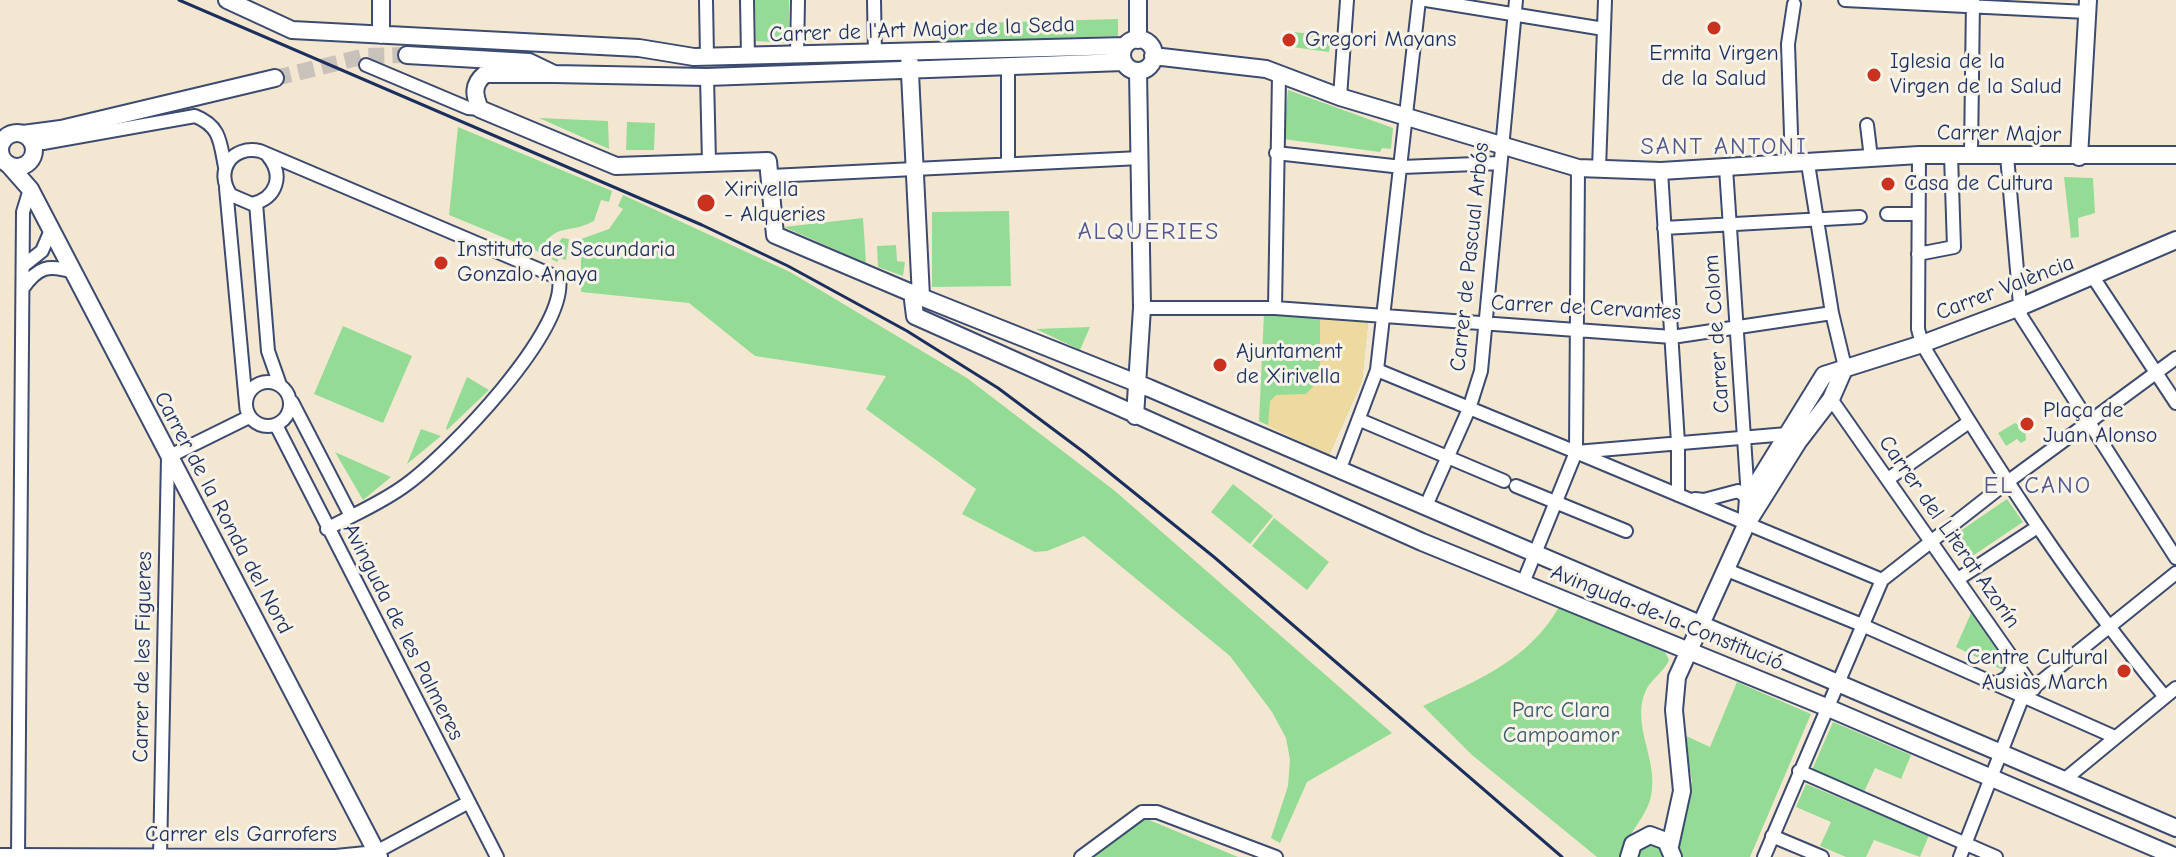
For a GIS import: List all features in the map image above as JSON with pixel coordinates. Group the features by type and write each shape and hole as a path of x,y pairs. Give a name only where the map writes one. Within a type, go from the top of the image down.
{"street":[{"name":"Carrer de l'Art Major de la Seda","path":"227,0 292,30 639,48 707,56 875,54 909,62 1008,66 1131,55"},
{"path":"381,0 381,35"},
{"path":"706,0 709,162"},
{"path":"747,0 748,56"},
{"path":"797,56 798,0"},
{"path":"874,0 875,54"},
{"path":"1138,0 1131,55 1140,158 1140,331 1144,379 1139,418"},
{"path":"1340,97 1347,0"},
{"path":"1339,471 1377,370 1419,0"},
{"path":"1426,0 1604,29"},
{"name":"Carrer de Pascual Arbós","path":"1425,508 1469,409 1481,371 1516,0"},
{"path":"1599,169 1605,0"},
{"path":"1672,852 1682,791 1682,765 1674,710 1677,677 1704,625 1746,525 1798,442 1831,399 1845,367 1832,313 1817,220 1800,164 1788,44 1791,1 1809,0"},
{"path":"1845,0 2088,6 2079,157"},
{"path":"1971,155 1973,4"},
{"name":"Carrer de l'Art Major de la Seda","path":"497,59 539,45"},
{"name":"Carrer de l'Art Major de la Seda","path":"407,55 529,62 554,74"},
{"name":"Carrer de l'Art Major de la Seda","path":"480,109 475,88 485,74 707,77 909,62 1131,55"},
{"path":"1131,55 1150,65 1153,56 1266,69 1340,97 1503,145"},
{"path":"707,56 707,77"},
{"path":"909,62 921,297"},
{"path":"366,65 616,166 768,161 771,176 1140,158"},
{"path":"1008,66 1008,163"},
{"path":"1275,308 1279,76"},
{"path":"61,129 19,167 4,161 0,147 10,136 61,129 275,78"},
{"path":"36,153 195,116 219,133 225,167 247,410 261,426 276,425 290,410 289,396 280,385 268,351 256,203"},
{"path":"1867,125 1871,158"},
{"path":"10,136 32,141 36,153"},
{"name":"Carrer Major","path":"1503,145 1578,168 1661,171 1829,163 1919,155 2176,155"},
{"path":"225,167 242,151 260,151 559,278 562,294 546,328 507,383 408,484 368,510 327,529"},
{"name":"Carrer de la Ronda del Nord","path":"30,189 36,153"},
{"path":"1276,153 1402,167 1500,163"},
{"path":"1919,155 1918,329 1922,344 2036,528 2109,629 2165,697"},
{"path":"1918,254 1954,247 1951,155"},
{"path":"226,188 239,201 256,203 269,196 277,182 277,172 268,156"},
{"path":"2007,156 2021,316 2176,558"},
{"name":"Carrer de la Ronda del Nord","path":"4,161 30,189 377,855"},
{"path":"1523,583 1553,502 1576,452 1578,168"},
{"name":"Carrer de Colom","path":"1726,168 1748,498"},
{"path":"1661,171 1678,443 1678,495"},
{"name":"Avinguda de la Constitució","path":"771,176 775,235 1143,385 1425,508 1838,680 2176,828"},
{"path":"18,856 23,212 30,189"},
{"path":"1887,214 1917,214"},
{"path":"1664,228 1860,217"},
{"path":"23,266 42,251 51,230"},
{"name":"Carrer València","path":"1845,367 1922,344 2175,244"},
{"path":"23,288 35,272 52,265 73,272"},
{"path":"2093,277 2176,403"},
{"name":"Avinguda de la Constitució","path":"921,297 912,304 915,316 946,332 1523,583 1826,707 2176,857"},
{"name":"Carrer de Cervantes","path":"1142,308 1275,308 1672,337 1832,313"},
{"path":"946,332 952,309"},
{"path":"1117,375 1133,357 1140,331"},
{"path":"1764,857 1882,580 2006,483 2176,358"},
{"path":"1746,525 1748,498 1787,434 1824,375 1845,367"},
{"path":"1377,370 1882,580"},
{"path":"168,457 247,410 251,390 260,383 280,385"},
{"name":"Avinguda de les Palmeres","path":"289,396 351,516"},
{"name":"Carrer del Literat Azorín","path":"1831,399 2016,662 2028,692"},
{"path":"1360,420 1626,531"},
{"path":"1888,479 1969,422"},
{"name":"Avinguda de les Palmeres","path":"276,425 497,857"},
{"path":"1576,452 1787,434"},
{"name":"Carrer de les Figueres","path":"160,856 168,457"},
{"path":"1678,495 1701,501 1738,491 1748,498"},
{"path":"1958,579 2036,528"},
{"path":"1727,570 1996,684 2028,692 2115,737"},
{"path":"1960,857 1999,752 2028,692 2176,573"},
{"path":"1996,684 2008,677 2016,662"},
{"path":"2064,780 2176,688"},
{"path":"1799,771 1996,857"},
{"name":"Carrer els Garrofers","path":"0,855 377,855 469,802"},
{"path":"1081,857 1142,812 1162,814 1276,857"},
{"path":"1629,857 1638,839 1665,833 1676,819"},
{"path":"1655,835 1672,852"},
{"path":"1772,836 1822,857"}],"green space":[{"path":"755,0 789,0 789,43 756,41"},
{"path":"1118,19 1118,36 941,42 940,24"},
{"path":"1294,32 1331,36 1329,52 1292,47"},
{"path":"1288,90 1393,128 1391,149 1382,148 1380,152 1283,139"},
{"path":"539,118 608,121 609,149"},
{"path":"627,122 655,123 654,150 626,150"},
{"path":"458,127 612,191 609,202 601,200 594,221 557,232 539,252 449,215"},
{"path":"2064,177 2093,178 2095,213 2078,218 2079,237 2071,238"},
{"path":"623,195 790,272 967,378 1115,491 1392,733 1307,782 1280,843 1271,838 1288,786 1290,760 1286,738 1272,712 1230,656 1084,536 1047,551 1035,552 962,514 976,489 866,409 886,376 755,356 689,303 581,292 581,239 609,229 623,209 618,206"},
{"path":"1009,211 1011,286 932,287 932,212"},
{"path":"863,218 866,263 784,227"},
{"path":"562,238 569,239 566,260 559,258 557,262 548,257"},
{"path":"896,245 897,261 905,262 903,276 878,267 877,246"},
{"path":"1264,313 1368,322 1362,381 1329,455 1259,421"},
{"path":"343,326 412,356 383,423 314,394"},
{"path":"1090,327 1080,350 1036,329"},
{"path":"467,377 489,390 447,430 446,428"},
{"path":"2015,423 2025,427 2026,440 2021,443 2017,439 2006,446 1998,433"},
{"path":"421,429 441,436 407,464"},
{"path":"335,452 391,477 363,500"},
{"path":"1233,484 1273,516 1250,544 1211,512"},
{"path":"2007,499 2023,522 1968,559 1953,536"},
{"path":"1274,518 1329,562 1307,590 1252,546"},
{"name":"Parc Clara Campoamor","path":"1559,607 1665,652 1669,660 1646,690 1642,703 1641,716 1651,769 1651,796 1626,842 1622,857 1597,857 1472,755 1423,706 1482,677 1517,655 1546,626"},
{"path":"1971,613 2005,661 2003,670 1956,647"},
{"path":"1737,682 1811,714 1750,857 1683,857 1678,843 1692,781 1684,735 1710,747"},
{"path":"1833,722 1911,755 1901,779 1875,768 1864,792 1812,770"},
{"path":"1806,784 1929,835 1920,857 1874,840 1866,857 1846,857 1820,846 1831,822 1796,807"},
{"path":"1142,817 1238,857 1090,857"},
{"path":"1652,842 1661,845 1667,857 1637,857 1640,849"}],"sand":[{"path":"1320,318 1368,322 1362,381 1329,455 1268,426 1270,401 1276,395 1306,394 1320,379"}],"tunnel":[{"path":"275,78 366,56 407,55"}],"railway":[{"path":"179,0 702,225 788,266 907,331 998,388 1085,453 1214,557 1562,857"}],"place":[{"name":"Ermita Virgen de la Salud","path":"1714,28"},
{"name":"Gregori Mayans","path":"1289,40"},
{"name":"Iglesia de la Virgen de la Salud","path":"1874,75"},
{"name":"Casa de Cultura","path":"1888,184"},
{"name":"Xirivella - Alqueries","path":"706,203"},
{"name":"Instituto de Secundaria Gonzalo Anaya","path":"441,263"},
{"name":"Ajuntament de Xirivella","path":"1220,365"},
{"name":"Plaça de Juan Alonso","path":"2027,424"},
{"name":"Centre Cultural Ausiàs March","path":"2124,671"}],"district":[{"name":"SANT ANTONI","path":"1724,147"},
{"name":"ALQUERIES","path":"1149,232"},
{"name":"EL CANO","path":"2038,486"}]}
